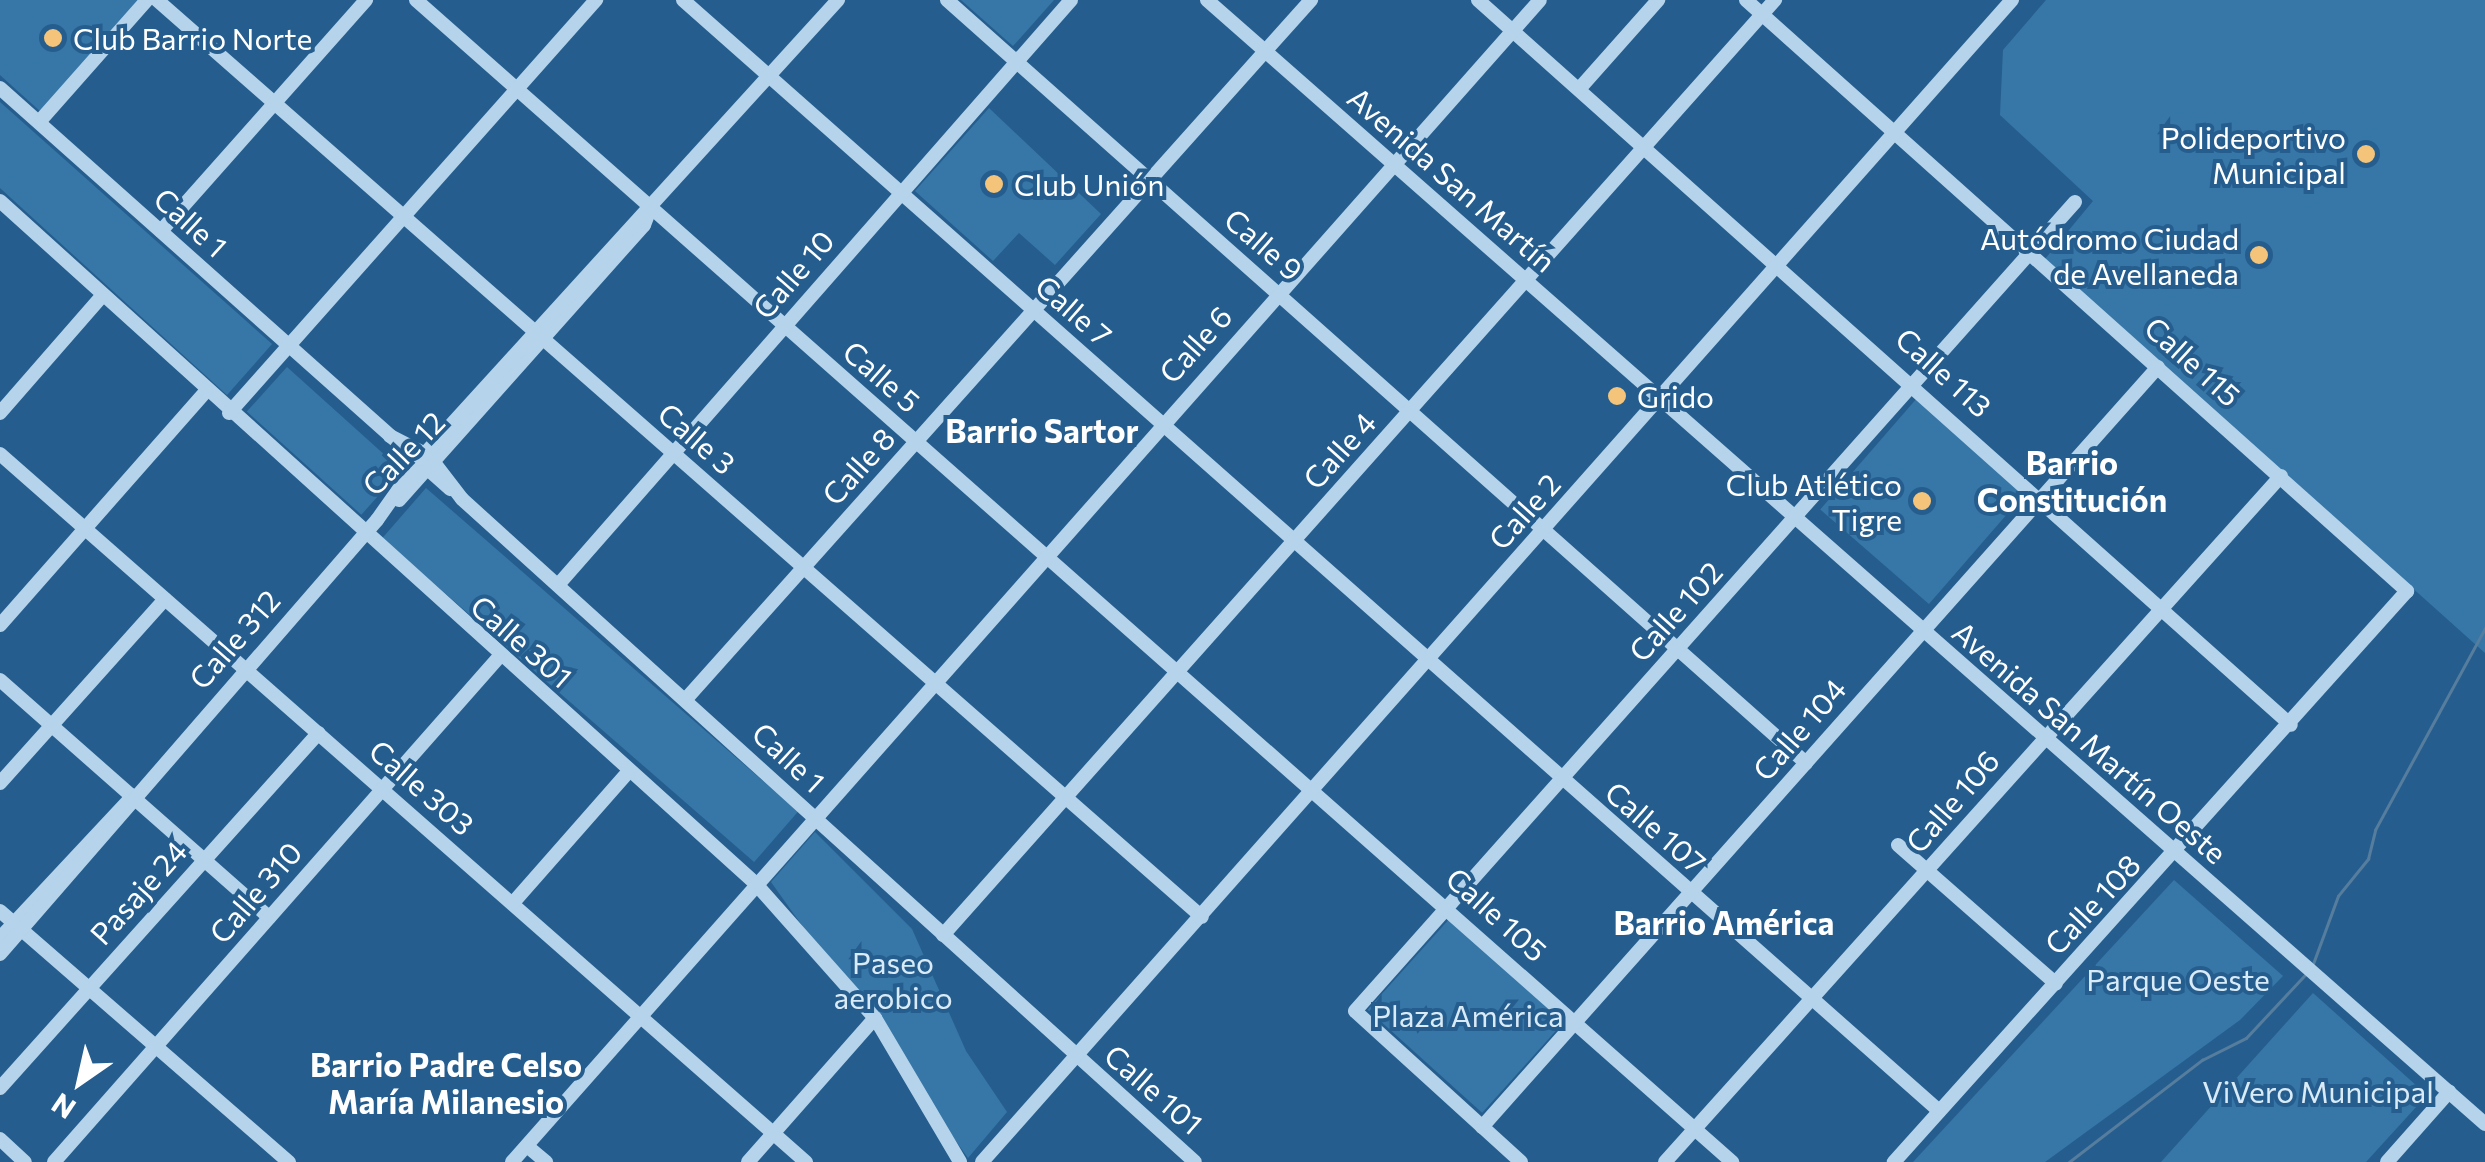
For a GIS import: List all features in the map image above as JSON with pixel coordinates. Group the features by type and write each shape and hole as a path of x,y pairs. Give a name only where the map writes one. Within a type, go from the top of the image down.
{"street":[{"path":"39,122 146,0"},
{"name":"Calle 3","path":"157,0 1202,917"},
{"path":"161,232 366,0"},
{"name":"Calle 5","path":"416,0 1315,789"},
{"path":"229,412 596,0"},
{"name":"Calle 7","path":"682,0 1429,660"},
{"name":"Calle 12","path":"378,520 838,0"},
{"name":"Calle 9","path":"947,0 1806,762"},
{"name":"Calle 10","path":"558,585 1071,0"},
{"name":"Avenida San Martín","path":"1207,0 1660,399"},
{"name":"Calle 8","path":"686,700 1311,0"},
{"name":"Calle 113","path":"1478,0 2164,604 2291,725"},
{"name":"Calle 6","path":"512,1162 933,680 1540,0"},
{"path":"1580,88 1658,0"},
{"name":"Calle 115","path":"1746,0 1898,130 2408,591"},
{"name":"Calle 4","path":"943,935 1775,0"},
{"name":"Calle 2","path":"982,1162 2010,1"},
{"name":"Calle 1","path":"0,88 427,465 1076,1058"},
{"name":"Calle 301","path":"0,201 498,658 755,883 875,1018 960,1162"},
{"name":"Calle 102","path":"1482,1127 1355,1012 2074,202"},
{"path":"0,413 102,296"},
{"name":"Calle 104","path":"1482,1127 2158,367"},
{"path":"0,625 206,392"},
{"name":"Avenida San Martín Oeste","path":"1660,399 2174,855 2323,979 2485,1124"},
{"name":"Calle 303","path":"0,454 806,1162"},
{"name":"Calle 106","path":"1665,1162 2281,476"},
{"name":"Calle 312","path":"0,954 18,926 378,520"},
{"name":"Calle 108","path":"1894,1162 2408,591"},
{"path":"0,783 165,599"},
{"name":"Calle 310","path":"54,1162 498,658"},
{"name":"Calle 107","path":"1429,660 1940,1111"},
{"path":"0,680 269,917"},
{"name":"Pasaje 24","path":"0,1088 318,733"},
{"path":"513,903 628,770"},
{"name":"Calle 105","path":"1315,789 1732,1162"},
{"path":"1898,845 2056,984"},
{"path":"0,911 286,1161"},
{"name":"Calle 312","path":"0,938 18,926"},
{"path":"748,1162 875,1018"},
{"name":"Calle 101","path":"1076,1058 1195,1162"},
{"path":"2388,1162 2449,1092"},
{"path":"1482,1127 1521,1162"},
{"path":"0,1139 26,1162"},
{"path":"527,1146 546,1162"}],"green space":[{"name":"Club Barrio Norte","path":"0,0 140,0 41,112 0,75"},
{"path":"961,0 1054,0 1013,46"},
{"path":"2046,0 2485,0 2485,653 2045,259 2093,201 2000,115 2003,50"},
{"path":"0,102 272,344 227,395 0,188"},
{"name":"Club Unión","path":"989,108 1101,214 1055,265 1019,233 993,261 915,191"},
{"path":"287,367 401,470 361,515 247,412"},
{"name":"Club Atlético Tigre","path":"1918,397 2027,491 1929,604 1820,509"},
{"path":"426,488 798,811 754,862 382,539"},
{"name":"Paseo aerobico","path":"815,832 912,929 966,1051 1007,1112 968,1158 771,882"},
{"name":"Parque Oeste","path":"2174,880 2283,976 2240,1020 2045,1162 1913,1162"},
{"name":"Plaza América","path":"1452,916 1566,1019 1482,1113 1368,1010"},
{"name":"ViVero Municipal","path":"2313,993 2427,1095 2366,1162 2161,1162"}],"waterway":[{"path":"2313,964 2338,896 2368,859 2375,830 2485,628"},
{"path":"2069,1162 2202,1060 2246,1038 2305,975"}],"place":[{"name":"Club Barrio Norte","path":"53,38"},
{"name":"Polideportivo Municipal","path":"2366,154"},
{"name":"Club Unión","path":"994,184"},
{"name":"Autódromo Ciudad de Avellaneda","path":"2259,255"},
{"name":"Grido","path":"1617,396"},
{"name":"Club Atlético Tigre","path":"1922,501"}],"district":[{"name":"Barrio Sartor","path":"1042,430"},
{"name":"Barrio Constitución","path":"2072,482"},
{"name":"Barrio América","path":"1724,922"},
{"name":"Barrio Padre Celso María Milanesio","path":"446,1084"}]}
